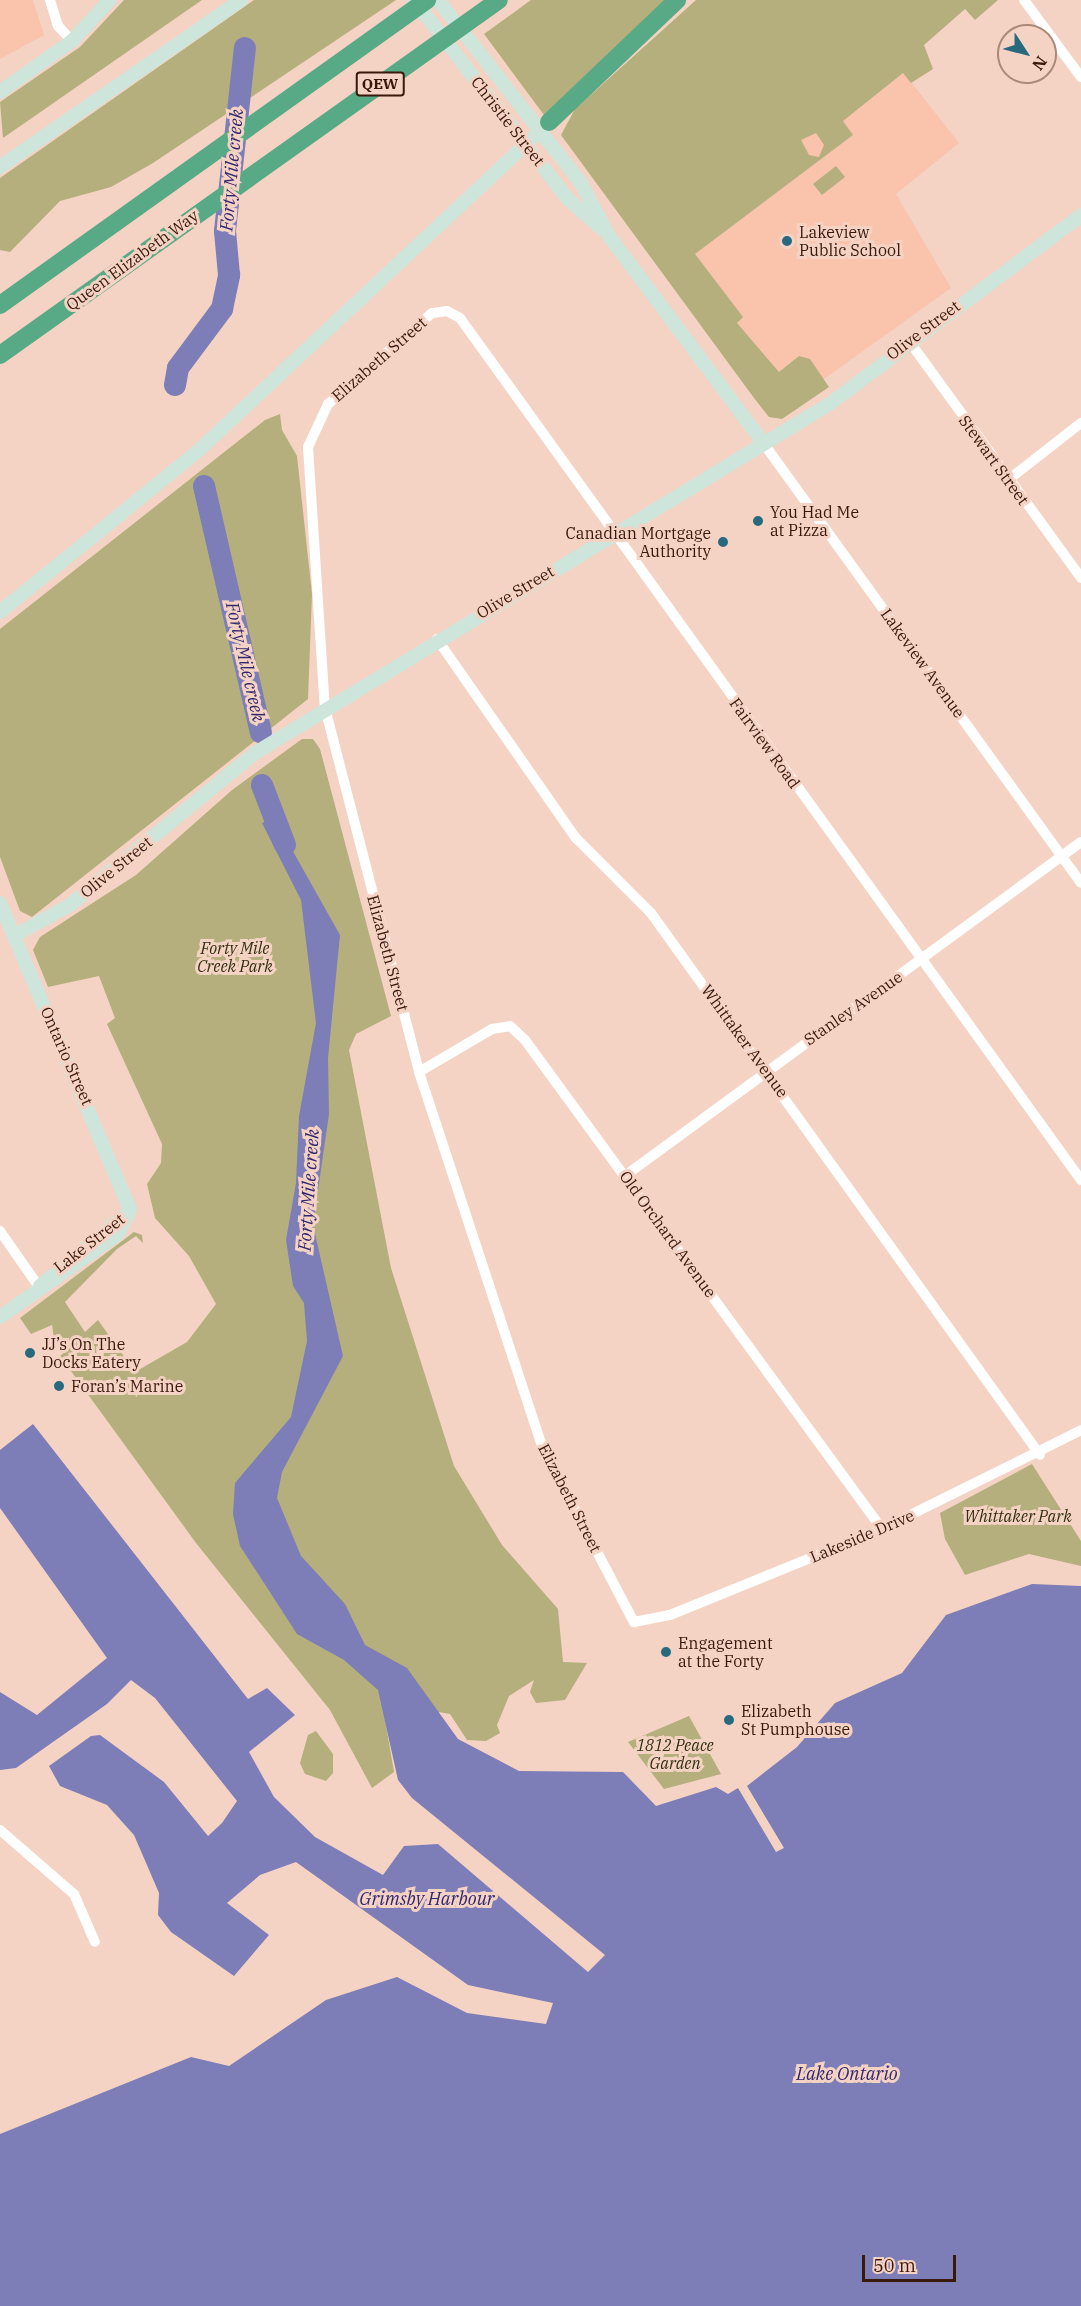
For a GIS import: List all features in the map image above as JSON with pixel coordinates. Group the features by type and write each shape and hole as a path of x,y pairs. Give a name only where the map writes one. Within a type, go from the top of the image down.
{"highway":[{"name":"QEW","path":"0,304 427,0"},
{"name":"Queen Elizabeth Way","path":"0,355 499,0"},
{"path":"545,126 677,0"}],"street":[{"path":"50,0 58,26 72,41"},
{"path":"0,92 72,41 111,0"},
{"path":"0,167 241,0"},
{"name":"Christie Street","path":"414,0 567,198 609,236"},
{"name":"Christie Street","path":"438,0 545,126 581,183 609,236 764,444"},
{"path":"1024,0 1081,77"},
{"path":"0,612 198,451 545,126"},
{"name":"Olive Street","path":"14,936 70,905 247,760 324,708 831,403 909,341 1081,215"},
{"name":"Fairview Road","path":"447,311 460,318 612,533 1081,1180"},
{"name":"Elizabeth Street","path":"447,311 432,313 328,404 308,447 324,708 419,1072 542,1447 634,1622"},
{"name":"Stewart Street","path":"909,341 1081,578"},
{"path":"1008,480 1081,423"},
{"name":"Lakeview Avenue","path":"764,444 1081,883"},
{"name":"Whittaker Avenue","path":"437,639 576,838 651,913 766,1070 1040,1455"},
{"name":"Stanley Avenue","path":"626,1174 1081,842"},
{"name":"Ontario Street","path":"0,903 127,1193 130,1210"},
{"name":"Old Orchard Avenue","path":"419,1072 492,1029 510,1026 626,1174 882,1529"},
{"name":"Lake Street","path":"0,1317 130,1210"},
{"path":"0,1231 39,1287"},
{"name":"Lakeside Drive","path":"634,1622 670,1615 882,1529 1040,1455 1081,1430"},
{"path":"0,1830 74,1894 95,1942"}],"shaded area":[{"path":"0,0 33,0 44,35 0,59"},
{"name":"Lakeview Public School","path":"904,73 959,143 896,194 951,288 774,415 600,168"}],"green space":[{"path":"124,0 202,0 3,138 0,102 80,47"},
{"path":"254,0 396,0 153,163 111,187 60,201 10,252 0,250 0,178"},
{"path":"531,0 665,0 544,115 484,34"},
{"path":"696,0 998,0 975,20 965,9 924,45 933,69 911,83 903,73 843,121 853,135 695,254 743,317 737,323 779,372 799,356 810,359 829,387 782,419 769,417 754,398 561,135 575,109","holes":["816,133 824,145 819,157 809,155 801,140"]},
{"path":"836,166 845,177 822,195 813,184"},
{"path":"280,414 282,430 297,456 312,594 308,699 32,917 20,911 0,857 0,629 265,420"},
{"name":"Forty Mile Creek Park","path":"302,739 313,739 320,749 391,1016 356,1034 349,1050 391,1268 454,1466 502,1545 558,1609 563,1662 587,1663 565,1700 536,1703 530,1692 534,1680 509,1696 497,1725 500,1733 486,1741 467,1740 450,1714 382,1702 394,1772 372,1788 330,1710 196,1543 60,1356 66,1351 54,1339 52,1325 31,1334 20,1318 134,1232 142,1235 143,1243 136,1236 117,1249 65,1302 85,1332 98,1320 135,1372 187,1342 216,1304 189,1256 155,1218 147,1184 161,1163 162,1144 107,1024 115,1018 99,976 48,987 33,950 40,937 136,875 232,790"},
{"name":"Whittaker Park","path":"1032,1464 1081,1541 1081,1566 1029,1554 965,1575 945,1539 940,1513"},
{"name":"1812 Peace Garden","path":"689,1716 721,1774 664,1789 628,1742"},
{"path":"316,1731 333,1754 333,1773 326,1781 305,1774 300,1763 308,1735"}],"water":[{"name":"Lake Ontario","path":"281,813 286,839 340,935 328,1058 329,1114 313,1225 343,1356 282,1472 277,1498 301,1556 345,1604 365,1645 407,1668 458,1739 519,1771 623,1772 656,1806 716,1787 728,1794 738,1788 776,1852 784,1848 747,1786 797,1747 835,1703 902,1673 946,1615 1032,1584 1081,1586 1081,2306 0,2306 0,2134 191,2057 229,2066 326,2000 397,1977 467,2013 546,2024 553,2003 468,1985 296,1862 260,1875 227,1903 269,1935 234,1976 171,1932 158,1915 159,1893 134,1835 107,1805 60,1786 49,1766 91,1736 100,1735 164,1782 208,1836 222,1823 237,1801 155,1698 131,1680 107,1704 16,1768 0,1770 0,1692 37,1715 107,1658 0,1508 0,1450 33,1424 248,1699 267,1688 295,1715 249,1752 274,1797 315,1837 383,1875 404,1846 438,1844 588,1972 605,1955 412,1798 398,1780 378,1690 344,1660 297,1634 240,1546 233,1514 235,1483 291,1417 307,1341 304,1303 293,1286 286,1240 296,1183 299,1116 316,1023 301,900 262,823"}],"waterway":[{"name":"Forty Mile creek","path":"175,385 178,368 222,309 229,275 225,231 245,48"},
{"name":"Forty Mile creek","path":"204,486 261,733"},
{"name":"Forty Mile creek","path":"262,785 285,845"}],"place":[{"name":"Lakeview Public School","path":"787,241"},
{"name":"You Had Me at Pizza","path":"758,521"},
{"name":"Canadian Mortgage Authority","path":"723,542"},
{"name":"JJ’s On The Docks Eatery","path":"30,1353"},
{"name":"Foran’s Marine","path":"59,1386"},
{"name":"Engagement at the Forty","path":"666,1652"},
{"name":"Elizabeth St Pumphouse","path":"729,1720"}],"water label":[{"name":"Grimsby Harbour","path":"427,1899"}]}
